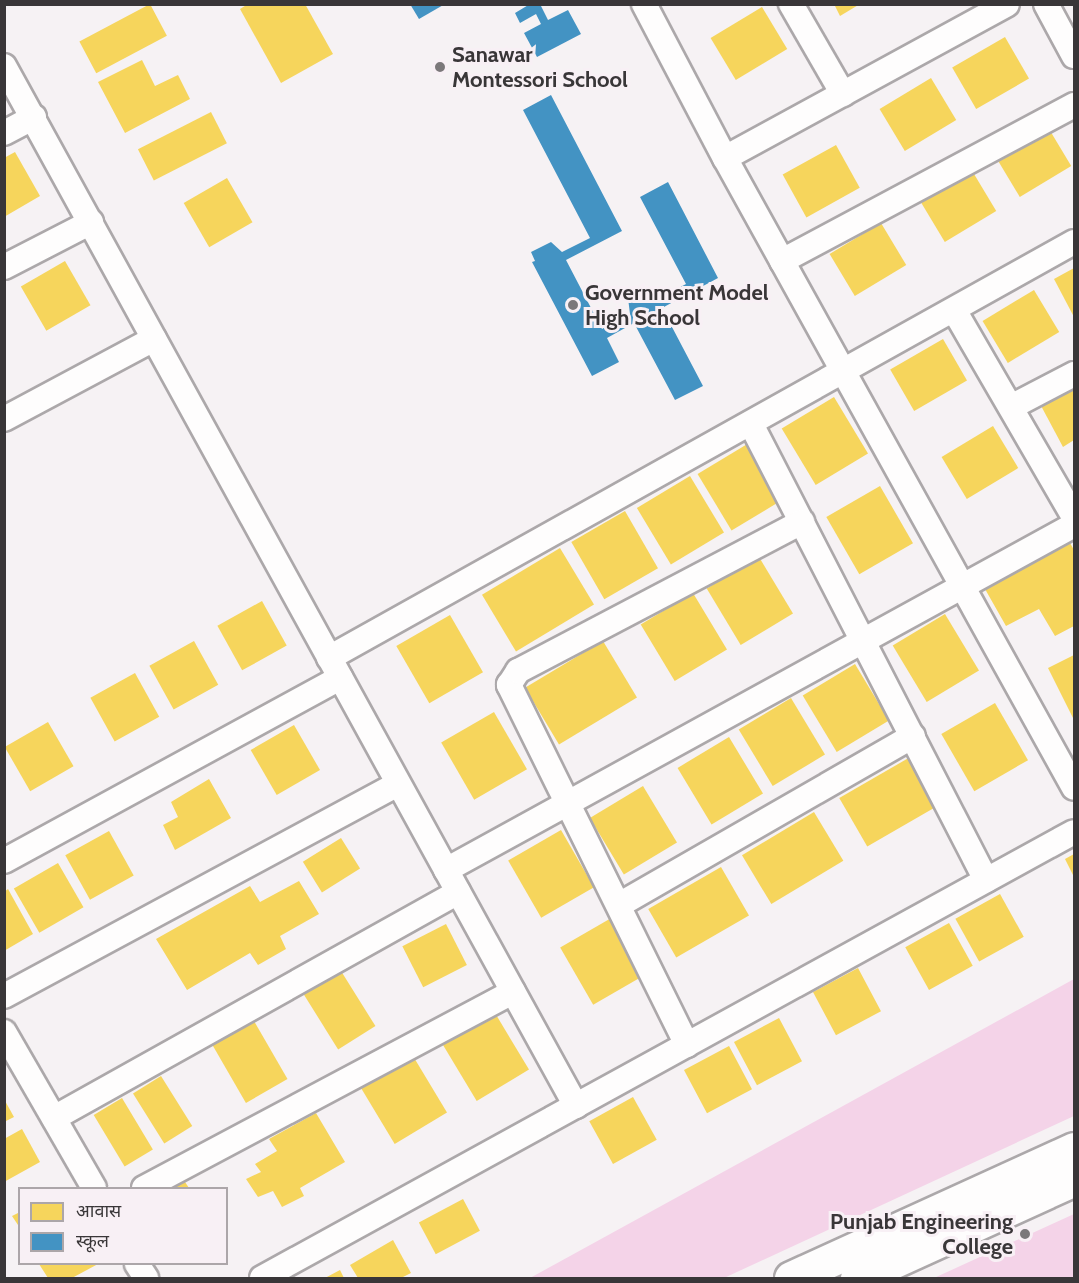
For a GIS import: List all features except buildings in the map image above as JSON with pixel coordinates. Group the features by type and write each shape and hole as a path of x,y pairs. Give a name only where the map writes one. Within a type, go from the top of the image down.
{"main road":[{"path":"791,1278 1074,1149"},
{"path":"857,1278 1074,1179"}],"street":[{"path":"644,4 725,158 1074,788"},
{"path":"791,4 843,94"},
{"path":"725,158 1007,4"},
{"path":"1046,4 1074,56"},
{"path":"4,66 576,1106"},
{"path":"782,261 1074,105"},
{"path":"4,133 34,117"},
{"path":"4,267 90,222"},
{"path":"4,861 751,424 1074,242"},
{"path":"954,310 1074,517"},
{"path":"4,419 154,339"},
{"path":"1011,407 1074,374"},
{"path":"751,424 986,880"},
{"path":"687,1045 510,685 512,677 802,522"},
{"path":"446,870 1074,525"},
{"path":"619,905 913,736"},
{"path":"4,996 398,784"},
{"path":"262,1278 1074,831"},
{"path":"54,1118 458,892"},
{"path":"146,1187 513,992"},
{"path":"4,1032 93,1187"},
{"path":"138,1265 146,1278"}],"shaded area":[{"path":"1074,979 1074,1116 724,1278 530,1278"},
{"path":"1074,1214 1074,1278 934,1278"}],"place":[{"name":"Sanawar Montessori School","path":"440,67"},
{"name":"Government Model High School","path":"573,305"},
{"name":"Punjab Engineering College","path":"1025,1234"}]}
